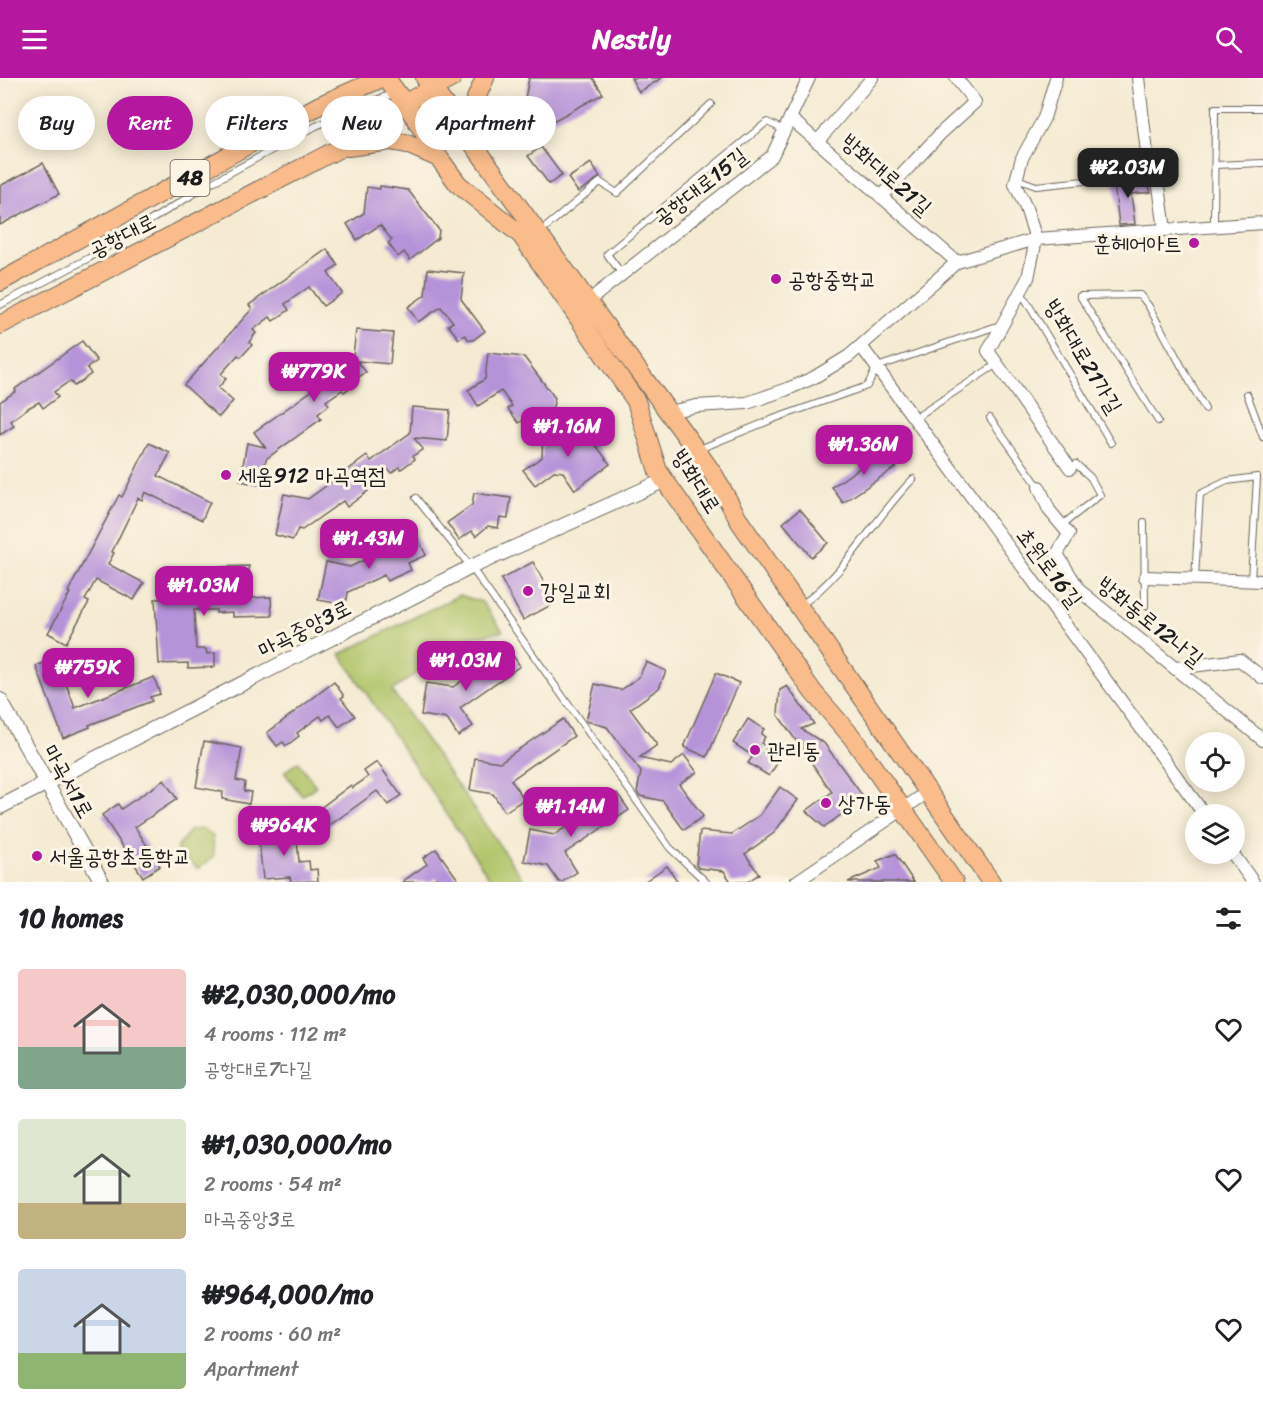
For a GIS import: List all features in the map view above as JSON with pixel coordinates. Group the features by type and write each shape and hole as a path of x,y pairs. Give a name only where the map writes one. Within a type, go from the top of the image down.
{"main road":[{"name":"방화대로","path":"384,78 400,96"},
{"name":"공항대로","path":"0,282 318,106 384,78"},
{"name":"공항대로","path":"403,97 428,83 452,78"},
{"path":"480,153 471,118 474,103 485,78"},
{"name":"방화대로","path":"428,83 696,450 714,476 740,522 991,882"},
{"name":"방화대로","path":"403,100 458,184 521,235 636,401 654,460 665,480 813,692 852,737 954,882"},
{"path":"403,143 439,158"},
{"name":"공항대로","path":"0,325 336,150"}],"street":[{"name":"공항대로15길","path":"587,302 771,156 809,78"},
{"path":"817,142 872,78"},
{"path":"881,197 941,133 975,102 956,78"},
{"path":"1036,239 1015,184 1022,158 1044,118 1056,78"},
{"path":"1138,78 1149,169 1159,186 1166,230"},
{"name":"방화대로21길","path":"790,118 957,262"},
{"path":"669,412 696,405 747,403 813,378 849,356 957,262 1036,239 1263,223"},
{"name":"방화대로21가길","path":"997,364 988,351 1028,278 1036,239"},
{"name":"초원로16길","path":"861,346 1197,804"},
{"path":"997,364 1073,466"},
{"name":"마곡중앙3로","path":"0,807 471,567 665,480"},
{"path":"1039,487 1049,510 1061,525"},
{"name":"방화동로12나길","path":"1061,525 1070,534 1057,554 1080,591 1263,740"},
{"path":"1145,577 1257,580"},
{"path":"1176,668 1240,660 1263,678"},
{"name":"마곡서1로","path":"0,700 102,882"},
{"path":"796,882 928,792"},
{"path":"1240,864 1253,882"}],"lane":[{"path":"538,234 600,182 617,193 711,104"},
{"path":"1214,226 1215,108 1263,108"},
{"path":"622,274 607,254 767,123 784,130"},
{"path":"0,305 89,258 213,182 321,125"},
{"path":"1215,165 1263,163"},
{"path":"1017,179 1036,186 1152,174"},
{"name":"방화대로21가길","path":"1021,292 1111,443"},
{"path":"1158,421 1080,296 1140,295 1148,305 1205,409"},
{"path":"877,368 1003,324"},
{"path":"915,418 997,364"},
{"name":"방화대로","path":"696,450 776,418 867,386 877,368"},
{"path":"1246,394 1263,437"},
{"path":"990,418 1039,487"},
{"path":"1061,525 1100,495 1091,478 1073,466"},
{"path":"1195,579 1200,494 1227,481 1257,477 1257,580"},
{"path":"800,606 817,594 861,542 893,499 913,479"},
{"path":"417,498 471,567 670,848 706,882"},
{"path":"1144,522 1145,606"}],"green space":[{"path":"459,595 482,602 503,631 463,639 392,691 525,882 492,882 340,654"},
{"path":"298,762 316,786 302,796 284,772"},
{"path":"203,829 213,836 214,857 198,869 176,849 190,830"}],"building":[{"path":"529,78 593,78 603,94 556,119 556,96 525,96"},
{"path":"631,78 662,78 639,92"},
{"path":"537,150 543,150 562,175 549,184 528,156"},
{"path":"43,163 59,194 0,225 0,186"},
{"path":"591,163 600,177 578,192 568,178"},
{"path":"1146,180 1151,192 1131,194 1135,224 1119,225 1114,183"},
{"path":"380,186 408,190 439,230 438,238 410,260 404,252 398,257 388,243 392,240 380,225 357,240 347,224 364,213 367,187 380,189"},
{"path":"327,249 338,265 328,273 342,293 323,306 309,287 285,304 289,310 273,321 270,317 253,330 256,333 249,342 252,345 241,357 238,355 221,374 226,379 218,388 233,401 219,417 184,385 252,309 249,305"},
{"path":"428,269 464,273 461,299 485,331 473,340 469,340 465,335 459,339 448,325 453,322 441,307 418,322 408,307 425,295"},
{"path":"356,330 393,333 390,364 357,361 366,372 356,379 358,382 326,401 329,405 318,414 321,419 266,459 261,485 240,481 247,443 265,447 254,432 324,382 321,379 353,356"},
{"path":"82,341 97,361 87,368 91,374 74,386 70,381 54,392 58,397 43,408 39,402 28,408 11,421 14,426 0,435 0,402"},
{"path":"488,353 524,357 555,398 552,411 531,427 525,419 519,423 508,409 512,406 501,391 478,406 468,390 485,379"},
{"path":"412,407 450,410 447,441 414,438 423,449 413,456 415,459 391,473 387,468 364,485 368,491 347,507 343,501 302,530 298,529 293,540 275,535 284,494 308,499 367,456 371,461 410,433"},
{"path":"568,430 586,432 610,464 575,490 563,472 554,471 535,485 523,470 542,457 543,431 568,432"},
{"path":"149,443 170,453 158,476 210,502 202,520 145,492 142,500 138,498 108,564 144,583 134,600 96,580 85,600 89,602 66,643 48,633 119,495 122,497"},
{"path":"886,450 897,466 843,503 832,487"},
{"path":"474,493 511,498 508,518 500,517 498,528 488,526 476,536 472,531 459,540 447,523 472,505"},
{"path":"800,509 828,543 811,557 783,523"},
{"path":"416,535 426,555 408,563 411,570 387,581 384,575 348,592 347,600 341,599 340,604 318,600 326,562 350,567"},
{"name":"강일교회","path":"533,562 555,603 523,620 501,579"},
{"path":"249,566 249,598 271,597 272,616 233,617 233,612 216,613 216,610 194,610 196,649 206,649 207,654 215,653 215,667 188,668 188,663 159,664 155,599 216,597 215,567"},
{"path":"508,648 520,666 460,708 473,726 458,736 447,719 421,715 426,683 453,687"},
{"path":"62,656 71,682 66,684 75,708 154,677 160,694 150,697 152,701 89,725 90,727 63,738 36,666"},
{"path":"646,662 666,671 659,688 630,709 657,745 639,758 671,765 684,755 697,772 679,784 703,816 684,830 663,801 640,796 637,792 641,772 607,727 586,721 595,684 621,690 639,677"},
{"path":"716,673 739,683 707,757 684,747"},
{"path":"334,682 344,696 341,698 355,716 339,727 330,715 323,720 320,716 297,733 299,736 286,746 283,742 277,746 267,733"},
{"path":"787,686 814,724 801,729 824,743 862,795 840,810 842,814 824,827 806,811 832,792 778,715 780,690"},
{"path":"563,719 574,736 511,780 524,799 505,812 493,794 470,790 475,758 500,762"},
{"name":"관리동","path":"748,719 764,729 761,734 765,737 761,743 767,747 763,753 778,762 769,776 748,763 753,756 733,743"},
{"path":"204,741 242,748 236,780 245,782 244,791 251,792 249,804 222,799 223,792 196,787"},
{"path":"377,762 401,795 388,805 377,791 326,828 315,812 351,785 352,788 368,777 364,771"},
{"path":"164,780 177,799 135,827 160,866 143,877 102,815 118,804 121,809"},
{"path":"780,787 798,800 774,833 745,854 759,874 747,882 731,882 724,871 699,868 696,865 700,831 732,834 760,815"},
{"path":"617,793 629,810 565,853 577,872 559,882 548,866 524,861 530,830 554,835"},
{"path":"296,829 299,862 309,861 310,870 317,869 318,881 291,882 290,877 263,879 258,833"},
{"path":"436,849 460,882 439,882 436,878 431,882 402,882 427,864 423,858"},
{"path":"895,854 914,882 848,882 881,868 877,861"},
{"path":"667,866 678,882 644,882"}],"place":[{"name":"훈헤어아트","path":"1194,243"},
{"name":"공항중학교","path":"776,279"},
{"name":"세움912 마곡역점","path":"226,475"},
{"name":"강일교회","path":"528,591"},
{"name":"관리동","path":"755,750"},
{"name":"상가동","path":"826,803"},
{"name":"서울공항초등학교","path":"37,856"}]}
